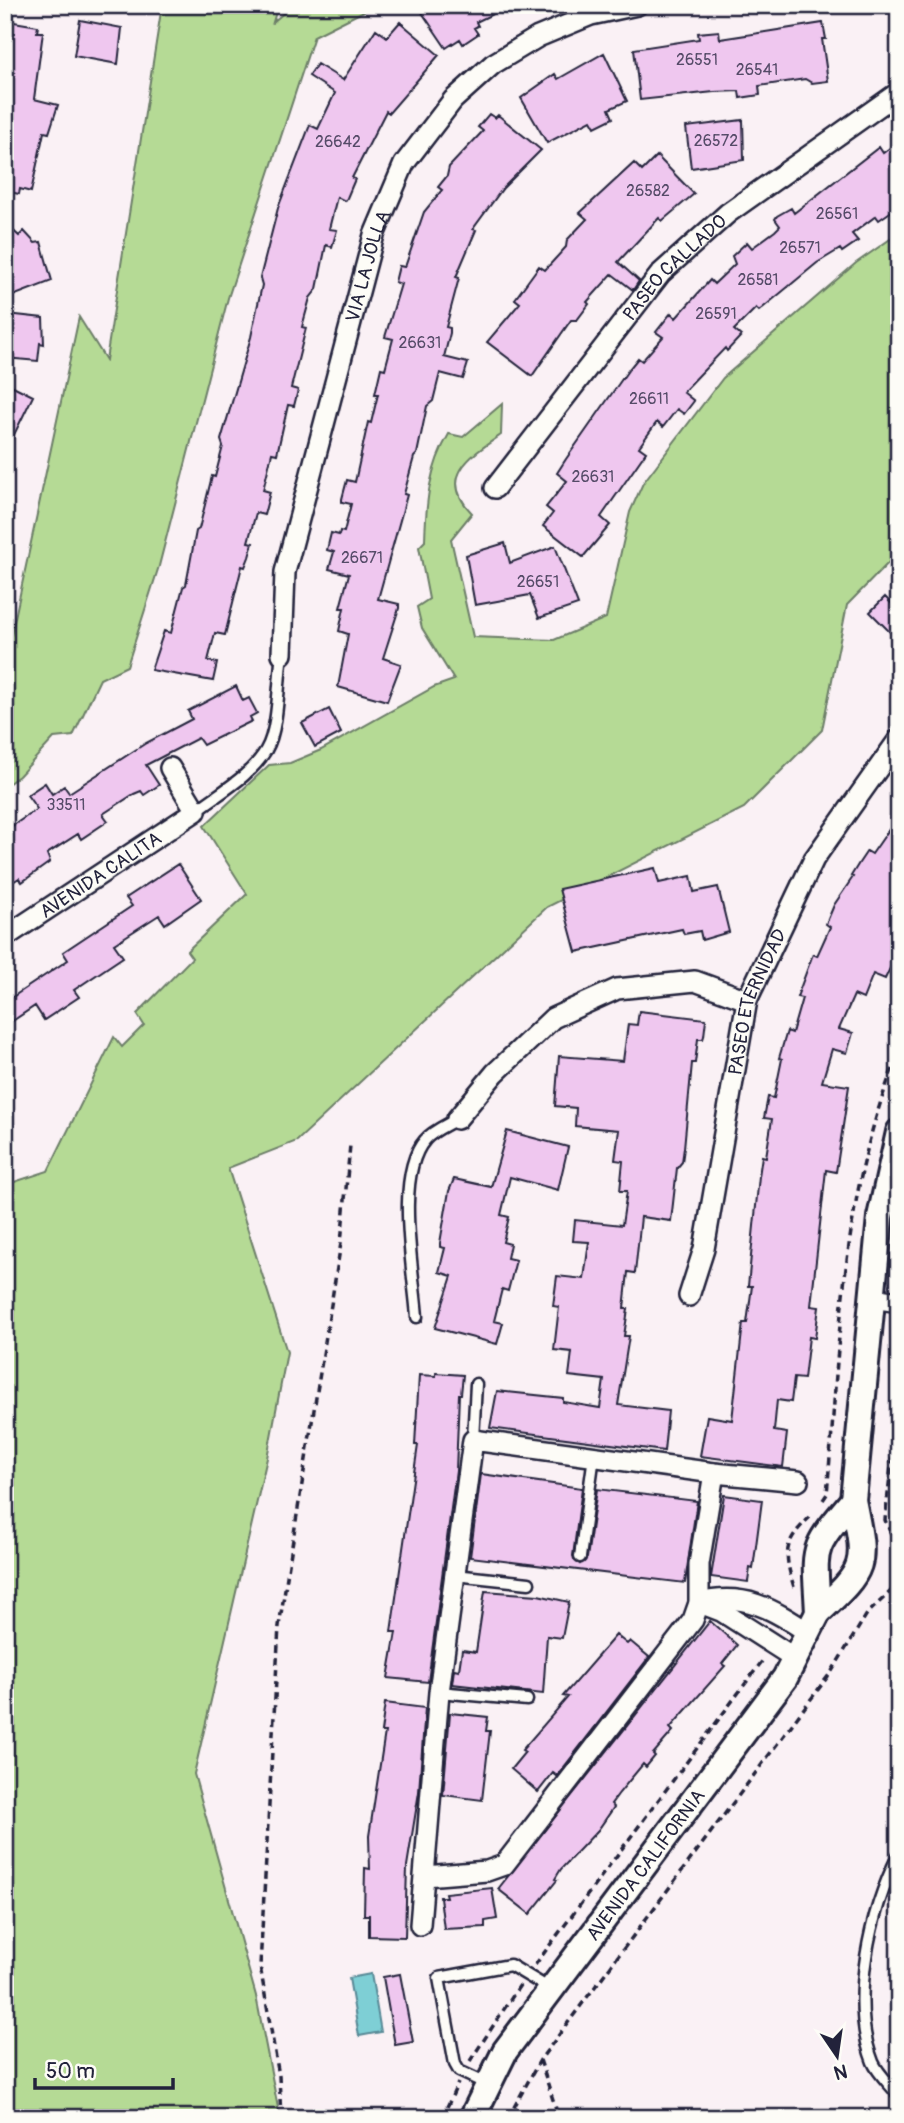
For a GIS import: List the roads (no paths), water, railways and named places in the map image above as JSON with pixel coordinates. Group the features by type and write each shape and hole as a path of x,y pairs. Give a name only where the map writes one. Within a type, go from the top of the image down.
{"street":[{"name":"VIA LA JOLLA","path":"282,654 285,572 374,235 404,164 453,100 493,64 538,37 591,15 637,5"},
{"name":"PASEO CALLADO","path":"495,488 661,273 738,206 899,92"},
{"name":"PASEO ETERNIDAD","path":"689,1296 704,1249 747,1000 814,859 899,739"},
{"path":"170,768 196,811"},
{"name":"AVENIDA CALITA","path":"5,937 196,811"},
{"path":"457,1119 495,1073 554,1018 617,989 695,981 747,1000"},
{"name":"AVENIDA CALIFORNIA","path":"472,2118 505,2052 796,1659 814,1623 853,1581 862,1562 853,1500 880,1217 899,1132"},
{"path":"872,1298 899,1302"},
{"path":"420,1925 439,1692 473,1440 714,1474 798,1481"},
{"path":"425,1877 487,1871 504,1865 693,1620 699,1603 699,1564 714,1474"},
{"path":"699,1603 724,1597 814,1623 814,1565 817,1548 825,1532 853,1500"},
{"path":"699,1603 721,1611 796,1659"}],"lane":[{"path":"196,811 242,776 266,750 274,725 282,654"},
{"path":"417,1317 408,1197 414,1158 425,1139 457,1119"},
{"path":"473,1440 476,1384"},
{"path":"580,1557 594,1456"},
{"path":"455,1575 529,1583"},
{"path":"439,1692 527,1700"},
{"path":"899,1854 874,1920 864,1962 863,2022 874,2063 899,2096"},
{"path":"487,2084 459,2071 454,2064 439,1978 510,1965 550,1989"}],"water":[{"path":"371,1974 381,2032 359,2036 349,1978"}]}
